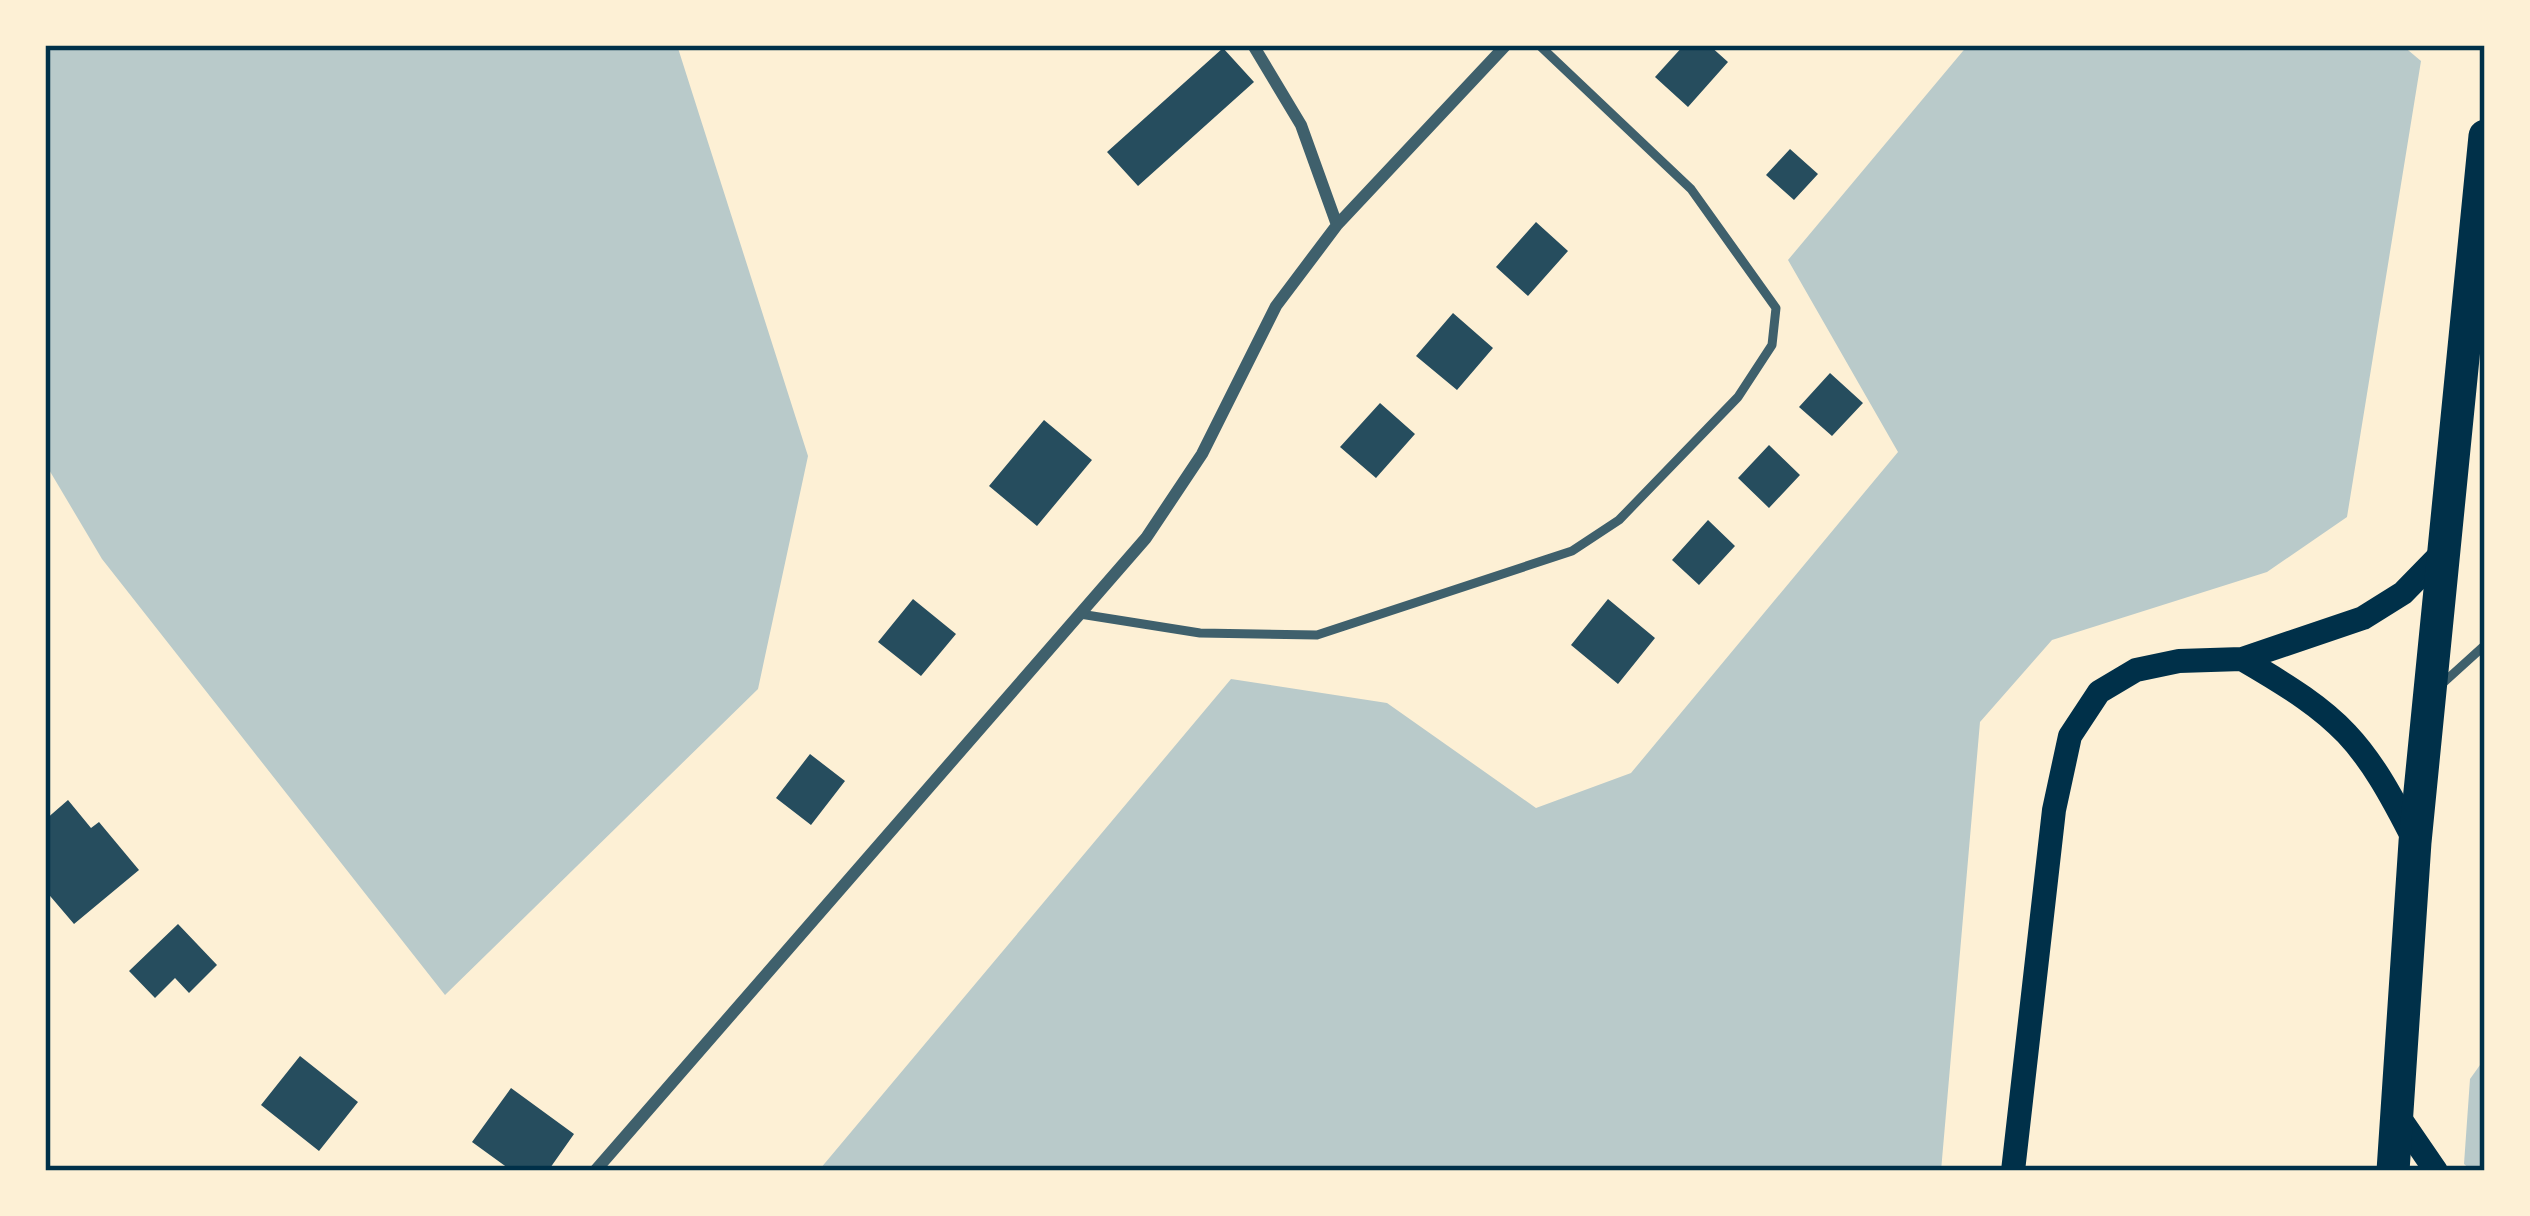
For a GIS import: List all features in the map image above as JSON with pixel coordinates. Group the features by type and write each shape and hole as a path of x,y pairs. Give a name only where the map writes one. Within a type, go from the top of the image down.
{"highway":[{"path":"2393,1171 2415,842 2485,136"}],"main road":[{"path":"2012,1171 2054,810 2070,736 2099,692 2136,670 2179,661 2242,659 2363,618 2403,593 2444,551"},
{"path":"2242,659 2348,731 2374,762 2415,842"},
{"path":"2399,1117 2437,1171"}],"street":[{"path":"1253,45 1301,124 1337,225"},
{"path":"595,1171 1146,538 1202,454 1276,306 1337,225 1506,45"}],"lane":[{"path":"1080,614 1200,633 1317,635 1572,551 1619,520 1738,397 1772,345 1776,308 1691,189 1539,45"},
{"path":"2430,695 2485,645"}],"shaded area":[{"path":"45,45 677,45 808,456 758,689 445,995 102,559 45,463"},
{"path":"1968,45 2402,45 2421,61 2347,517 2267,572 2052,640 1980,722 1941,1171 820,1169 1231,679 1387,703 1536,808 1631,773 1898,452 1788,260"},
{"path":"2485,1058 2485,1171 2472,1171 2464,1164 2470,1079"}],"building":[{"path":"1684,45 1709,45 1728,62 1688,107 1655,77"},
{"path":"1223,48 1254,82 1138,186 1107,152"},
{"path":"1790,149 1818,174 1794,200 1766,175"},
{"path":"1536,222 1568,251 1528,296 1496,267"},
{"path":"1453,313 1493,348 1457,390 1416,356"},
{"path":"1830,373 1863,403 1832,436 1799,407"},
{"path":"1380,403 1415,434 1376,478 1340,447"},
{"path":"1044,420 1092,460 1037,526 989,486"},
{"path":"1769,445 1800,475 1769,508 1738,478"},
{"path":"1708,520 1735,546 1699,585 1672,560"},
{"path":"913,599 956,634 921,676 878,642"},
{"path":"1608,599 1655,638 1618,684 1571,645"},
{"path":"810,754 845,781 811,825 776,798"},
{"path":"68,800 91,828 99,822 139,870 74,924 45,890 45,820"},
{"path":"178,924 217,965 189,993 175,978 155,998 129,971"},
{"path":"300,1056 358,1102 319,1151 261,1105"},
{"path":"511,1088 574,1134 548,1171 512,1171 472,1142"}]}
